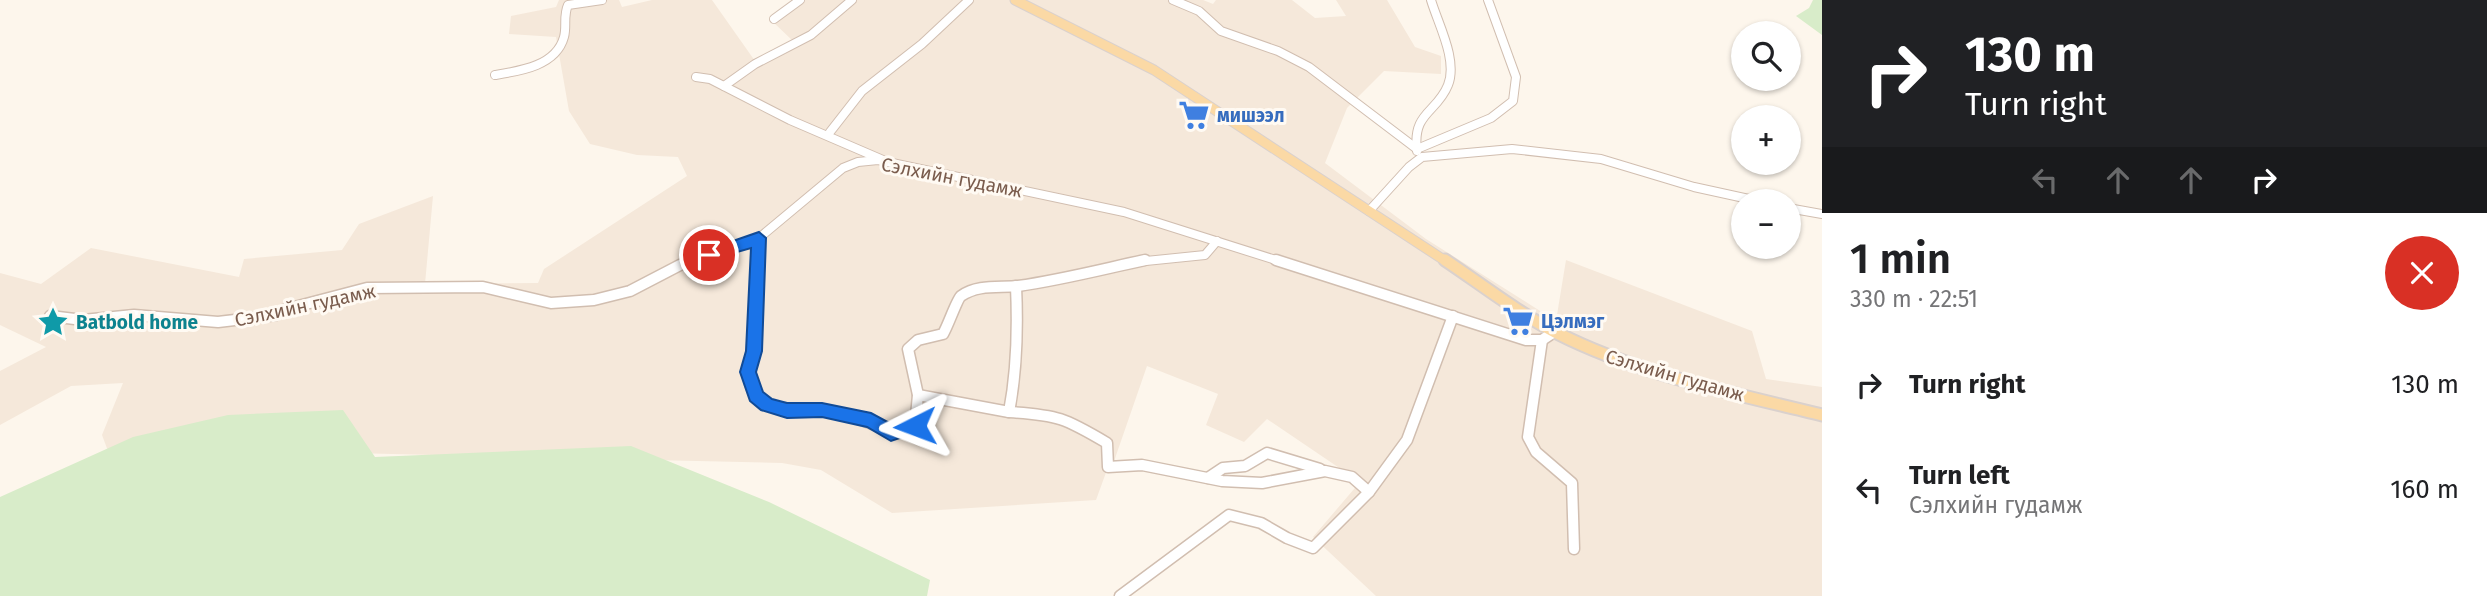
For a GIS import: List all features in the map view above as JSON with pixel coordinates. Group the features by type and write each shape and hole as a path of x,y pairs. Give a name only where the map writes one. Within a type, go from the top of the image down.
{"main road":[{"name":"Сэлхийн гудамж","path":"1015,0 1154,70 1554,332 1618,361 1822,415"}],"street":[{"path":"495,75 517,72 547,58 562,42 565,34 563,15 568,5 602,0"},
{"path":"774,19 800,0"},
{"path":"724,86 755,64 811,35 852,0"},
{"path":"830,132 862,91 922,44 969,0"},
{"path":"1173,0 1199,11 1213,25 1231,36 1278,51 1302,63 1417,149"},
{"path":"1369,211 1416,157 1415,135 1420,122 1448,85 1451,65 1431,0"},
{"path":"1417,149 1491,118 1513,101 1516,77 1488,0"},
{"path":"696,77 710,79 763,107 887,162"},
{"path":"1409,167 1422,157 1512,149 1601,159 1731,195"},
{"name":"Сэлхийн гудамж","path":"50,316 83,320 134,315 218,322 276,314 367,288 483,287 551,303 594,300 630,291 680,265 759,238 843,168 858,162 887,162 1124,212 1526,340 1542,340"},
{"path":"1801,210 1822,214"},
{"path":"759,238 754,351 748,372 756,396 767,405 787,411 822,410 871,421 891,433 915,426 918,395 908,349 911,344 943,334 961,295 987,286 1016,286 1152,259 1205,255 1217,242"},
{"path":"1009,412 1016,366 1016,286"},
{"path":"1120,596 1228,515 1261,523 1287,538 1313,548 1369,492 1407,440 1453,316"},
{"path":"1554,332 1542,340 1528,437 1532,449 1567,476 1572,484 1574,550"},
{"path":"918,395 1009,412 1048,414 1067,419 1107,443 1108,467 1142,465 1208,478 1262,482 1325,471"},
{"path":"1208,478 1223,468 1245,466 1267,453 1352,477 1369,492"}],"shaded area":[{"path":"559,0 619,0 622,7 652,0 712,0 755,61 795,43 771,20 795,0 1203,0 1213,4 1216,0 1292,0 1315,18 1346,16 1336,0 1387,0 1415,47 1441,56 1441,74 1384,71 1347,108 1325,163 1426,239 1556,321 1566,260 1752,331 1766,379 1822,387 1822,596 1376,596 1313,537 1360,482 1267,419 1244,442 1206,425 1218,394 1147,366 1112,467 1108,467 1096,500 892,513 821,470 782,463 350,453 111,459 102,435 123,383 71,386 0,425 0,371 46,347 0,325 0,273 41,284 91,248 239,277 244,259 342,250 359,224 433,196 425,284 538,283 544,269 687,176 678,157 637,155 590,144 569,111 556,37 509,34 511,16 556,7"}],"green space":[{"path":"1813,0 1822,0 1822,35 1796,16 1809,8"},
{"path":"343,410 375,457 631,446 769,502 930,580 927,596 0,596 0,497 133,437 228,415"}],"place":[{"name":"мишээл","path":"1194,115"},
{"name":"Цэлмэг","path":"1518,321"},
{"name":"Batbold home","path":"53,322"}],"route":[{"path":"709,255 759,238 753,335 755,343 748,372 750,385 756,396 767,405 787,411 822,410 871,421 891,433 915,426"}]}
